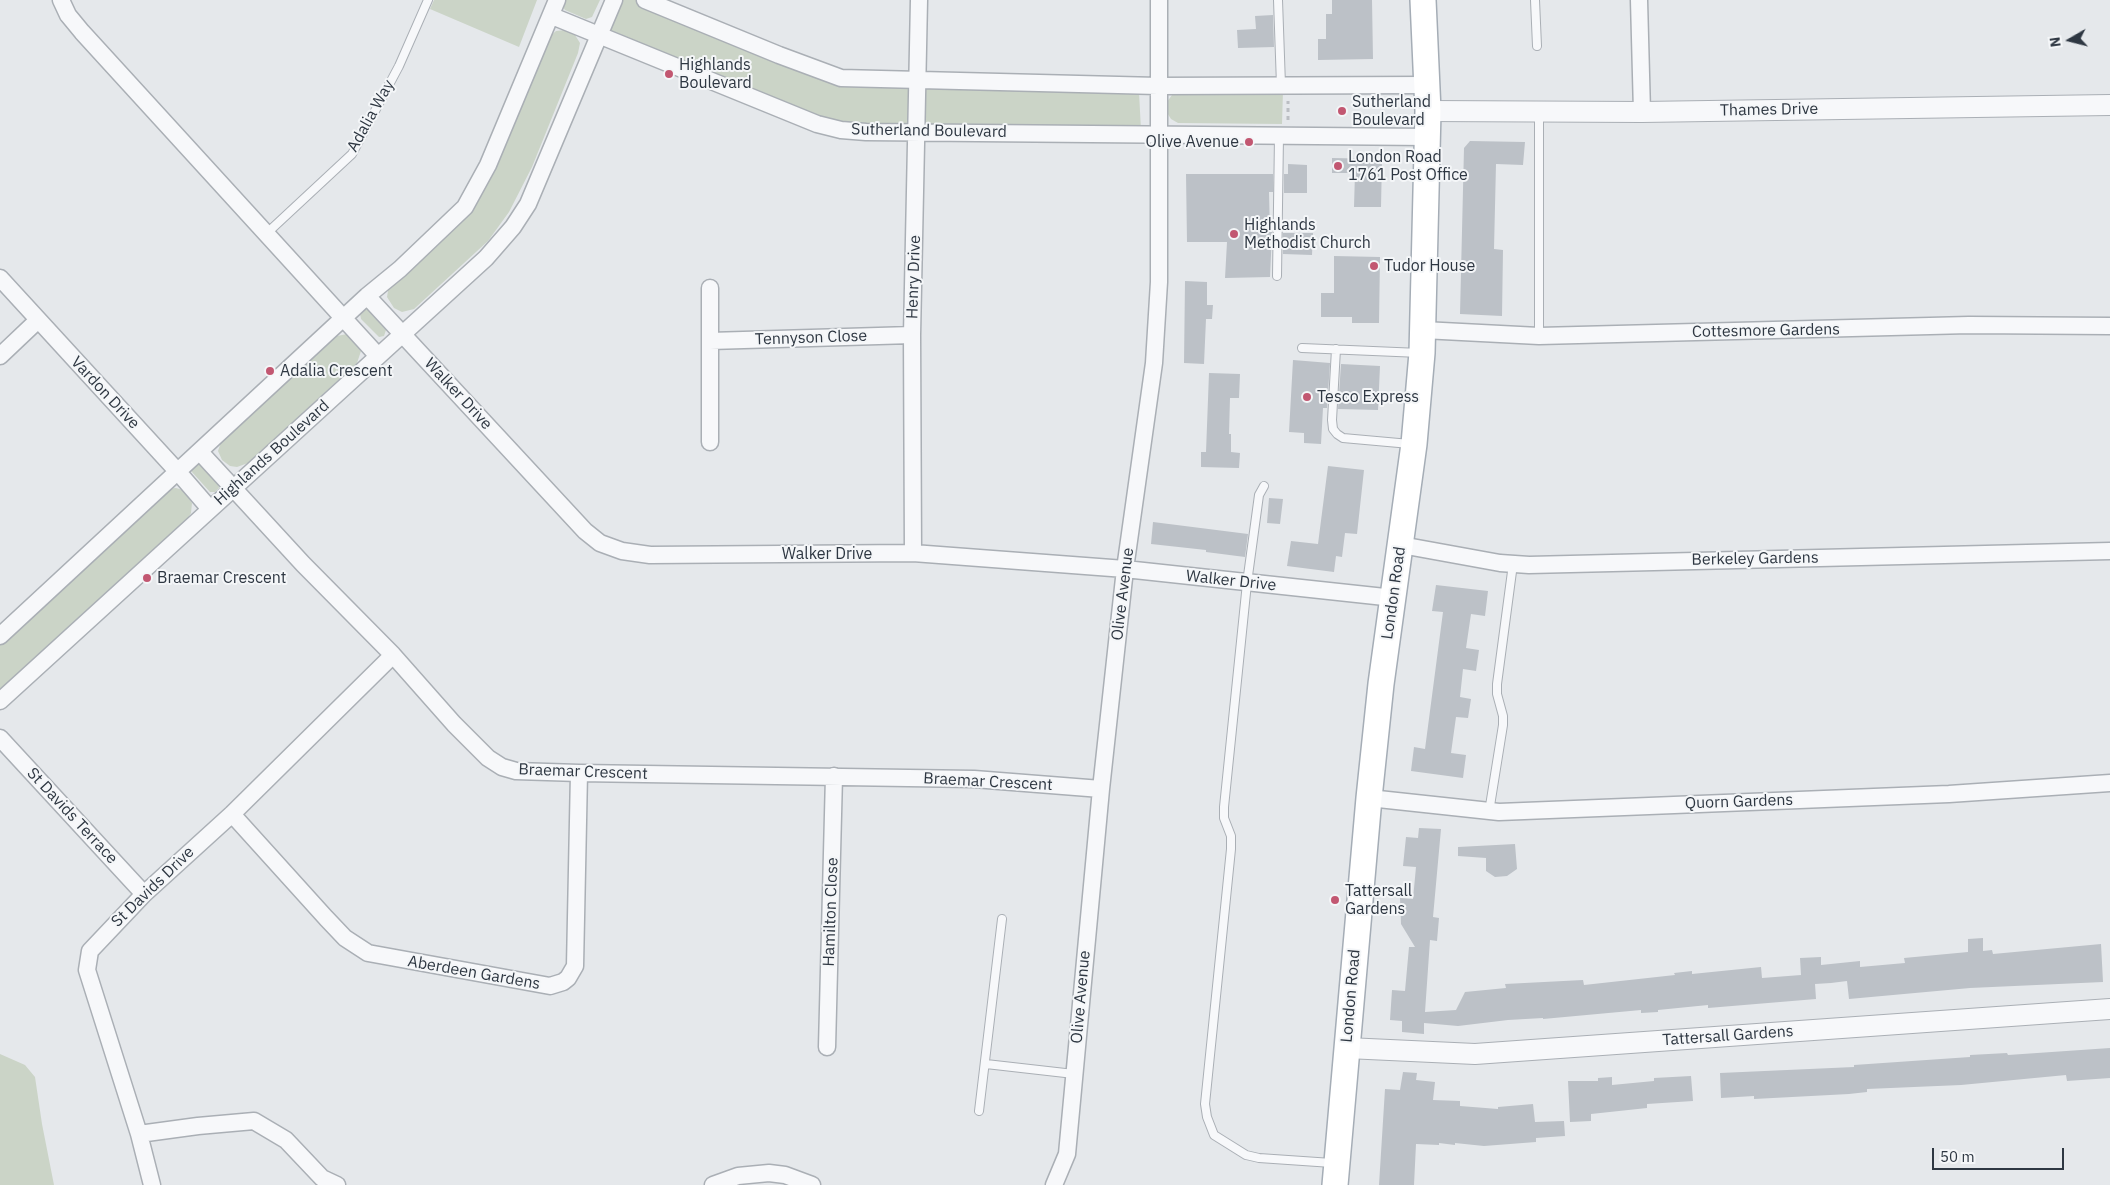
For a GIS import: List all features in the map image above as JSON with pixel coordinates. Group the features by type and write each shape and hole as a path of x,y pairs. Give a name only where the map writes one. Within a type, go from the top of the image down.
{"main road":[{"name":"London Road","path":"1336,1174 1369,798 1381,684 1414,444 1422,342 1428,137 1423,0"}],"street":[{"path":"61,0 68,15 82,32 378,356"},
{"path":"0,636 367,296 400,269 465,206 488,165 558,0"},
{"name":"Highlands Boulevard","path":"0,701 486,258 513,227 528,204 614,0"},
{"path":"645,0 779,55 842,78 1158,86 1427,85"},
{"name":"Henry Drive","path":"912,553 912,335 918,132 919,0"},
{"name":"Olive Avenue","path":"1054,1185 1067,1154 1101,789 1125,569 1154,363 1159,282 1159,0"},
{"path":"1638,0 1642,112"},
{"name":"Sutherland Boulevard","path":"552,16 709,82 817,124 841,130 866,132 1428,137"},
{"name":"Thames Drive","path":"1428,111 1642,112 2110,105"},
{"name":"Vardon Drive","path":"0,278 210,509"},
{"path":"710,288 710,442"},
{"name":"Walker Drive","path":"367,296 585,531 600,543 622,552 650,555 912,553 1125,569 1394,598"},
{"path":"0,356 38,320"},
{"name":"Cottesmore Gardens","path":"1422,342 1540,336 1969,326 2110,326"},
{"name":"Tennyson Close","path":"710,341 912,335"},
{"name":"Braemar Crescent","path":"200,452 304,564 393,655 454,724 488,758 502,767 516,770 579,773 974,779 1101,789"},
{"name":"Berkeley Gardens","path":"1401,545 1513,564 2110,551"},
{"name":"St Davids Drive","path":"152,1185 139,1134 87,970 90,951 144,894 232,814 393,655"},
{"name":"St Davids Terrace","path":"0,738 144,894"},
{"name":"Aberdeen Gardens","path":"232,814 339,931 368,954 550,986 563,982 568,978 575,966 579,773"},
{"name":"Hamilton Close","path":"827,1047 834,776"},
{"name":"Quorn Gardens","path":"1369,798 1489,812 1949,794 2110,783"},
{"name":"Tattersall Gardens","path":"1347,1048 1475,1054 2110,1009"},
{"path":"139,1134 254,1121 286,1140 322,1178 337,1185"},
{"path":"713,1185 738,1176 769,1173 784,1175 812,1185"}],"lane":[{"name":"Adalia Way","path":"266,234 352,154 399,66 428,0"},
{"path":"1278,0 1285,85"},
{"path":"1535,0 1537,46"},
{"path":"1539,112 1540,336"},
{"path":"1277,276 1283,136"},
{"path":"1302,348 1336,349 1422,342"},
{"path":"1336,349 1332,420 1333,429 1337,434 1343,438 1414,444"},
{"path":"1264,486 1259,495 1247,583 1224,807 1224,818 1231,836 1231,849 1205,1104 1207,1117 1214,1135 1246,1155 1336,1174"},
{"path":"1489,812 1503,725 1497,684 1513,564"},
{"path":"979,1111 1002,918"},
{"path":"986,1064 1074,1074"}],"path":[{"path":"1283,136 1285,85"}],"shaded area":[{"path":"434,0 537,0 519,47 430,9"},
{"path":"563,0 600,0 592,17 586,19 565,10 561,4"},
{"path":"612,0 640,0 820,72 1139,92 1141,130 842,129 598,33"},
{"path":"565,30 575,35 580,43 578,53 532,167 509,212 488,241 414,309 402,312 394,308 387,297 389,285 465,216 548,38 556,31"},
{"path":"1182,91 1283,91 1282,124 1178,123 1171,119 1166,111 1167,102 1172,95"},
{"path":"364,309 368,310 386,330 384,336 379,337 361,319 360,314"},
{"path":"347,334 356,342 361,351 357,363 248,463 237,467 230,466 222,460 218,451 222,439 331,340 337,336"},
{"path":"195,464 200,464 218,483 219,488 215,492 210,492 192,472"},
{"path":"176,488 183,490 192,503 191,513 186,521 0,690 0,643 166,489"},
{"path":"0,1054 25,1065 35,1077 54,1185 0,1185"}],"building":[{"path":"1332,0 1372,0 1373,59 1318,60 1318,39 1326,39 1326,14 1332,14"},
{"path":"1273,15 1274,47 1238,48 1237,30 1256,29 1255,16"},
{"path":"1470,141 1525,142 1523,165 1496,164 1494,249 1503,250 1502,316 1460,314 1464,148"},
{"path":"1332,158 1382,159 1381,207 1354,207 1355,173 1332,173"},
{"path":"1288,164 1307,165 1307,193 1284,193 1284,174 1288,174"},
{"path":"1186,174 1273,174 1273,192 1269,192 1270,232 1272,232 1270,277 1225,278 1227,242 1187,242"},
{"path":"1283,233 1313,233 1312,255 1283,254"},
{"path":"1334,256 1380,257 1379,323 1352,323 1352,317 1321,317 1321,293 1334,293"},
{"path":"1185,281 1207,282 1207,305 1213,305 1212,319 1206,319 1204,364 1184,363"},
{"name":"Tesco Express","path":"1293,360 1330,363 1327,408 1323,408 1321,444 1304,443 1304,433 1289,432"},
{"path":"1341,364 1380,366 1378,410 1338,409"},
{"path":"1209,373 1240,374 1239,398 1230,398 1229,434 1231,434 1231,452 1240,453 1239,468 1201,467 1201,452 1206,452"},
{"path":"1328,466 1364,470 1357,534 1345,533 1342,557 1336,556 1334,572 1287,566 1291,541 1318,544"},
{"path":"1269,498 1283,499 1280,524 1267,523"},
{"path":"1153,522 1248,534 1245,557 1206,552 1206,550 1151,544"},
{"path":"1436,585 1488,591 1485,616 1471,614 1466,648 1479,650 1476,671 1463,669 1460,697 1471,699 1468,718 1456,717 1451,753 1466,755 1463,778 1411,771 1414,747 1425,749 1443,612 1432,611"},
{"path":"1419,828 1441,829 1433,917 1439,918 1437,941 1430,940 1425,1012 1456,1010 1465,992 1506,988 1505,984 1583,980 1584,985 1675,975 1674,973 1692,971 1692,974 1761,967 1762,978 1801,975 1800,958 1821,957 1821,965 1860,961 1860,967 1905,963 1904,958 1968,952 1968,939 1983,938 1983,951 1992,950 1993,954 2101,944 2103,982 1970,988 1849,999 1847,981 1815,984 1816,999 1708,1008 1708,1005 1658,1010 1658,1012 1641,1013 1641,1010 1543,1019 1508,1020 1458,1026 1424,1023 1424,1034 1402,1032 1402,1021 1390,1020 1392,990 1405,991 1409,947 1415,947 1401,924 1400,898 1413,899 1416,867 1403,866 1406,837 1418,838"},
{"path":"1515,844 1517,869 1507,876 1495,877 1486,871 1486,858 1458,856 1458,847"},
{"path":"2110,1048 2110,1078 2067,1081 2066,1075 1961,1085 1867,1089 1867,1092 1849,1094 1754,1099 1754,1096 1721,1098 1720,1073 1854,1067 1854,1065 1970,1057 1970,1055 2007,1053 2008,1055"},
{"path":"1403,1072 1417,1073 1416,1080 1435,1082 1433,1100 1460,1101 1460,1106 1498,1109 1498,1107 1533,1104 1535,1122 1564,1121 1565,1136 1536,1138 1536,1142 1484,1146 1455,1143 1455,1145 1439,1143 1439,1145 1416,1144 1414,1185 1379,1185 1385,1089 1400,1090"},
{"path":"1691,1076 1693,1101 1647,1104 1647,1108 1591,1114 1591,1121 1570,1122 1568,1081 1598,1081 1598,1078 1612,1077 1612,1085 1654,1081 1654,1078"}],"place":[{"name":"Highlands Boulevard","path":"669,74"},
{"name":"Sutherland Boulevard","path":"1342,111"},
{"name":"Olive Avenue","path":"1249,142"},
{"name":"London Road 1761 Post Office","path":"1338,166"},
{"name":"Highlands Methodist Church","path":"1234,234"},
{"name":"Tudor House","path":"1374,266"},
{"name":"Adalia Crescent","path":"270,371"},
{"name":"Tesco Express","path":"1307,397"},
{"name":"Braemar Crescent","path":"147,578"},
{"name":"Tattersall Gardens","path":"1335,900"}]}
